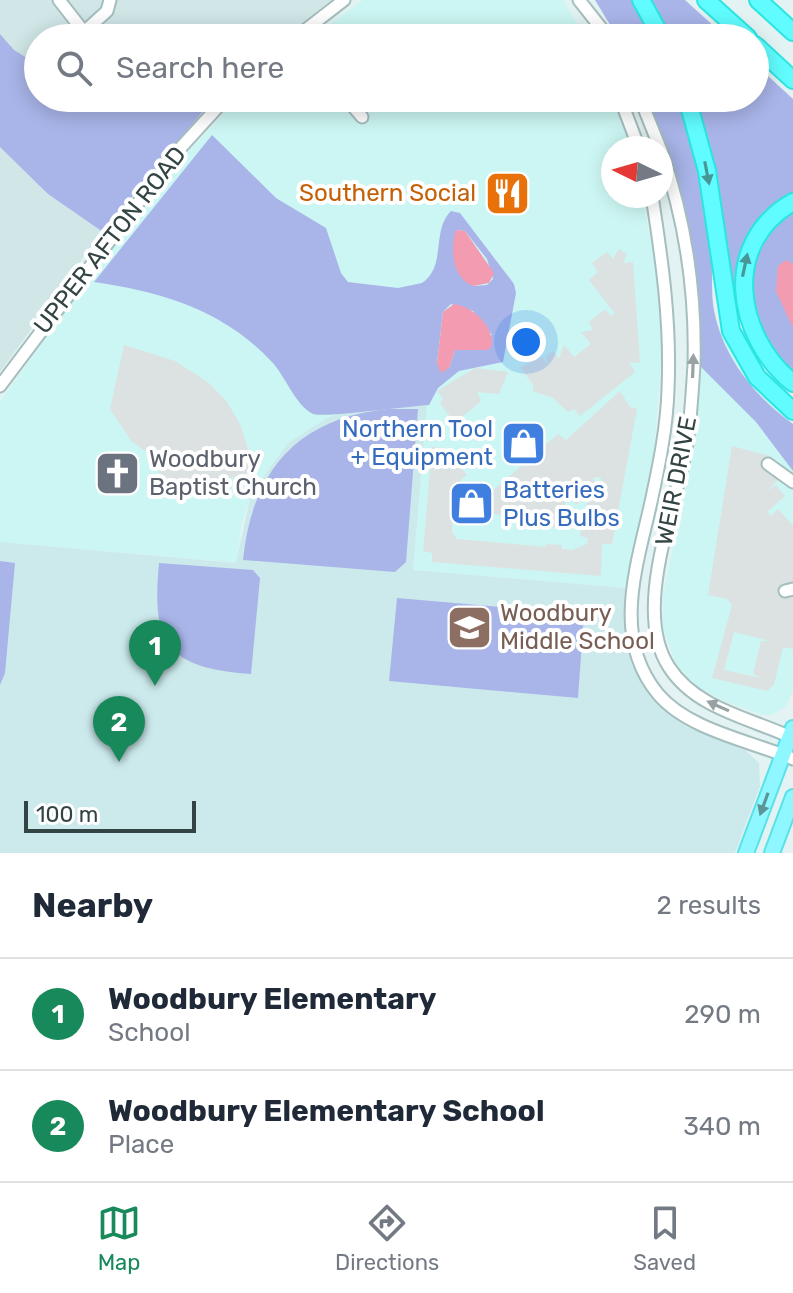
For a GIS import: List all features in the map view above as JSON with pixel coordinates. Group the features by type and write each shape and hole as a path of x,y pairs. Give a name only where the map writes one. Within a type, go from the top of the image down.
{"highway":[{"path":"641,0 654,24"},
{"path":"706,0 733,24"},
{"path":"758,0 793,32"},
{"path":"769,58 793,80"},
{"path":"691,112 707,171 731,331 757,377 793,411"},
{"path":"793,202 771,218 754,239 745,261 742,286 757,339 776,367 793,383"}],"main road":[{"path":"746,853 788,757 792,734"},
{"path":"772,853 793,797"}],"street":[{"path":"93,24 107,11 110,0"},
{"path":"313,24 344,0"},
{"path":"579,0 596,24"},
{"path":"63,2 78,24"},
{"path":"591,19 592,24"},
{"name":"UPPER AFTON ROAD","path":"0,386 5,368 175,154 213,112"},
{"path":"358,112 362,117"},
{"path":"625,112 634,136"},
{"name":"WEIR DRIVE","path":"646,112 656,136"},
{"name":"WEIR DRIVE","path":"673,194 686,242 694,362 686,447 655,588 654,615 659,647 677,678 694,694 712,705 792,734"},
{"name":"WEIR DRIVE","path":"654,208 666,285 668,392 660,459 632,589 630,628 635,651 652,685 676,711 788,757"},
{"path":"768,464 793,482"}],"shaded area":[{"path":"0,0 331,0 300,24 24,24 24,112 201,112 167,150 85,255 0,372"},
{"path":"363,0 563,0 578,24 330,24"},
{"path":"595,0 635,0 648,24 610,24"},
{"path":"647,0 685,0 712,24 660,24"},
{"path":"0,34 24,56 24,112 202,112 103,232 48,194 0,147"},
{"path":"769,77 793,99 793,195 770,210 745,242 736,268 738,313 695,112 769,112"},
{"path":"225,112 620,112 629,136 601,136 601,208 644,208 656,269 662,350 654,450 625,588 413,570 426,405 325,419 288,443 251,494 241,526 237,563 0,542 0,402 98,265 189,151"},
{"path":"653,112 686,112 703,192 717,322 731,357 752,387 793,424 793,471 756,422 701,367 698,298 673,171 673,136 662,136"},
{"path":"212,135 276,198 326,228 341,273 348,282 398,288 422,283 434,267 442,228 451,211 460,213 514,284 516,293 503,362 459,371 438,388 429,405 320,415 313,414 301,404 276,367 252,343 212,316 144,291 94,282","holes":["456,230 465,231 487,259 493,279 487,285 473,286 455,264","451,304 473,311 492,335 467,348 455,350 449,368 437,363 443,312"]},
{"path":"793,211 793,374 764,335 752,291 754,268 761,247 774,228"},
{"path":"456,230 465,231 494,273 489,283 473,286 461,277 453,254"},
{"path":"619,249 627,254 623,263 633,262 640,363 629,362 635,372 580,416 574,409 568,412 553,398 533,391 533,385 520,367 542,357 548,365 546,357 553,351 559,358 564,345 574,357 591,344 581,332 593,330 589,322 605,309 611,316 615,314 589,280 598,272 592,263 607,252 613,259"},
{"path":"786,260 793,264 793,328 776,291 778,266"},
{"path":"454,304 480,318 489,331 492,345 488,350 455,350 449,368 441,373 437,363 443,312"},
{"path":"720,329 753,388 793,424 793,690 786,706 771,715 724,701 698,687 677,666 663,629 663,595 695,441 700,333"},
{"path":"124,345 175,361 209,383 227,402 240,424 255,471 210,484 164,486 153,456 132,442 110,409"},
{"path":"475,368 508,372 499,394 477,392 481,401 455,423 440,403 443,398 437,391"},
{"path":"620,391 630,407 637,409 612,544 602,544 601,576 432,562 432,553 423,551 432,447 444,448 467,475 461,480 458,512 453,513 452,532 457,539 546,547 546,544 562,545 562,549 572,550 587,544 588,538 580,536 588,499 598,500 602,482 600,477 593,478 598,486 576,505 571,498 566,499 563,529 551,527 551,517 487,514 489,494 558,434 566,440"},
{"path":"427,405 413,570 625,588 625,640 632,663 648,692 684,725 746,751 759,763 760,786 735,853 0,853 0,542 236,563 251,494 288,443 325,419 351,409"},
{"path":"388,409 418,409 406,562 395,572 243,560 248,528 257,500 269,475 285,454 305,437 328,424 356,414"},
{"path":"732,446 770,456 787,471 767,491 776,485 785,496 767,512 771,516 778,509 793,526 793,649 783,647 774,685 767,691 712,678 732,605 727,599 708,595","holes":["734,632 770,641 761,641 753,674 761,678 724,670"]},
{"path":"0,561 15,563 5,673 0,685"},
{"path":"159,563 253,570 260,578 251,674 200,666 183,658 171,647 158,614"},
{"path":"397,598 584,614 578,698 389,681"}],"place":[{"name":"Southern Social","path":"507,193"},
{"name":"Northern Tool + Equipment","path":"524,443"},
{"name":"Woodbury Baptist Church","path":"118,473"},
{"name":"Batteries Plus Bulbs","path":"472,504"},
{"name":"Woodbury Middle School","path":"469,627"},
{"name":"Woodbury Elementary","path":"155,686"},
{"name":"Woodbury Elementary School","path":"119,762"}]}
